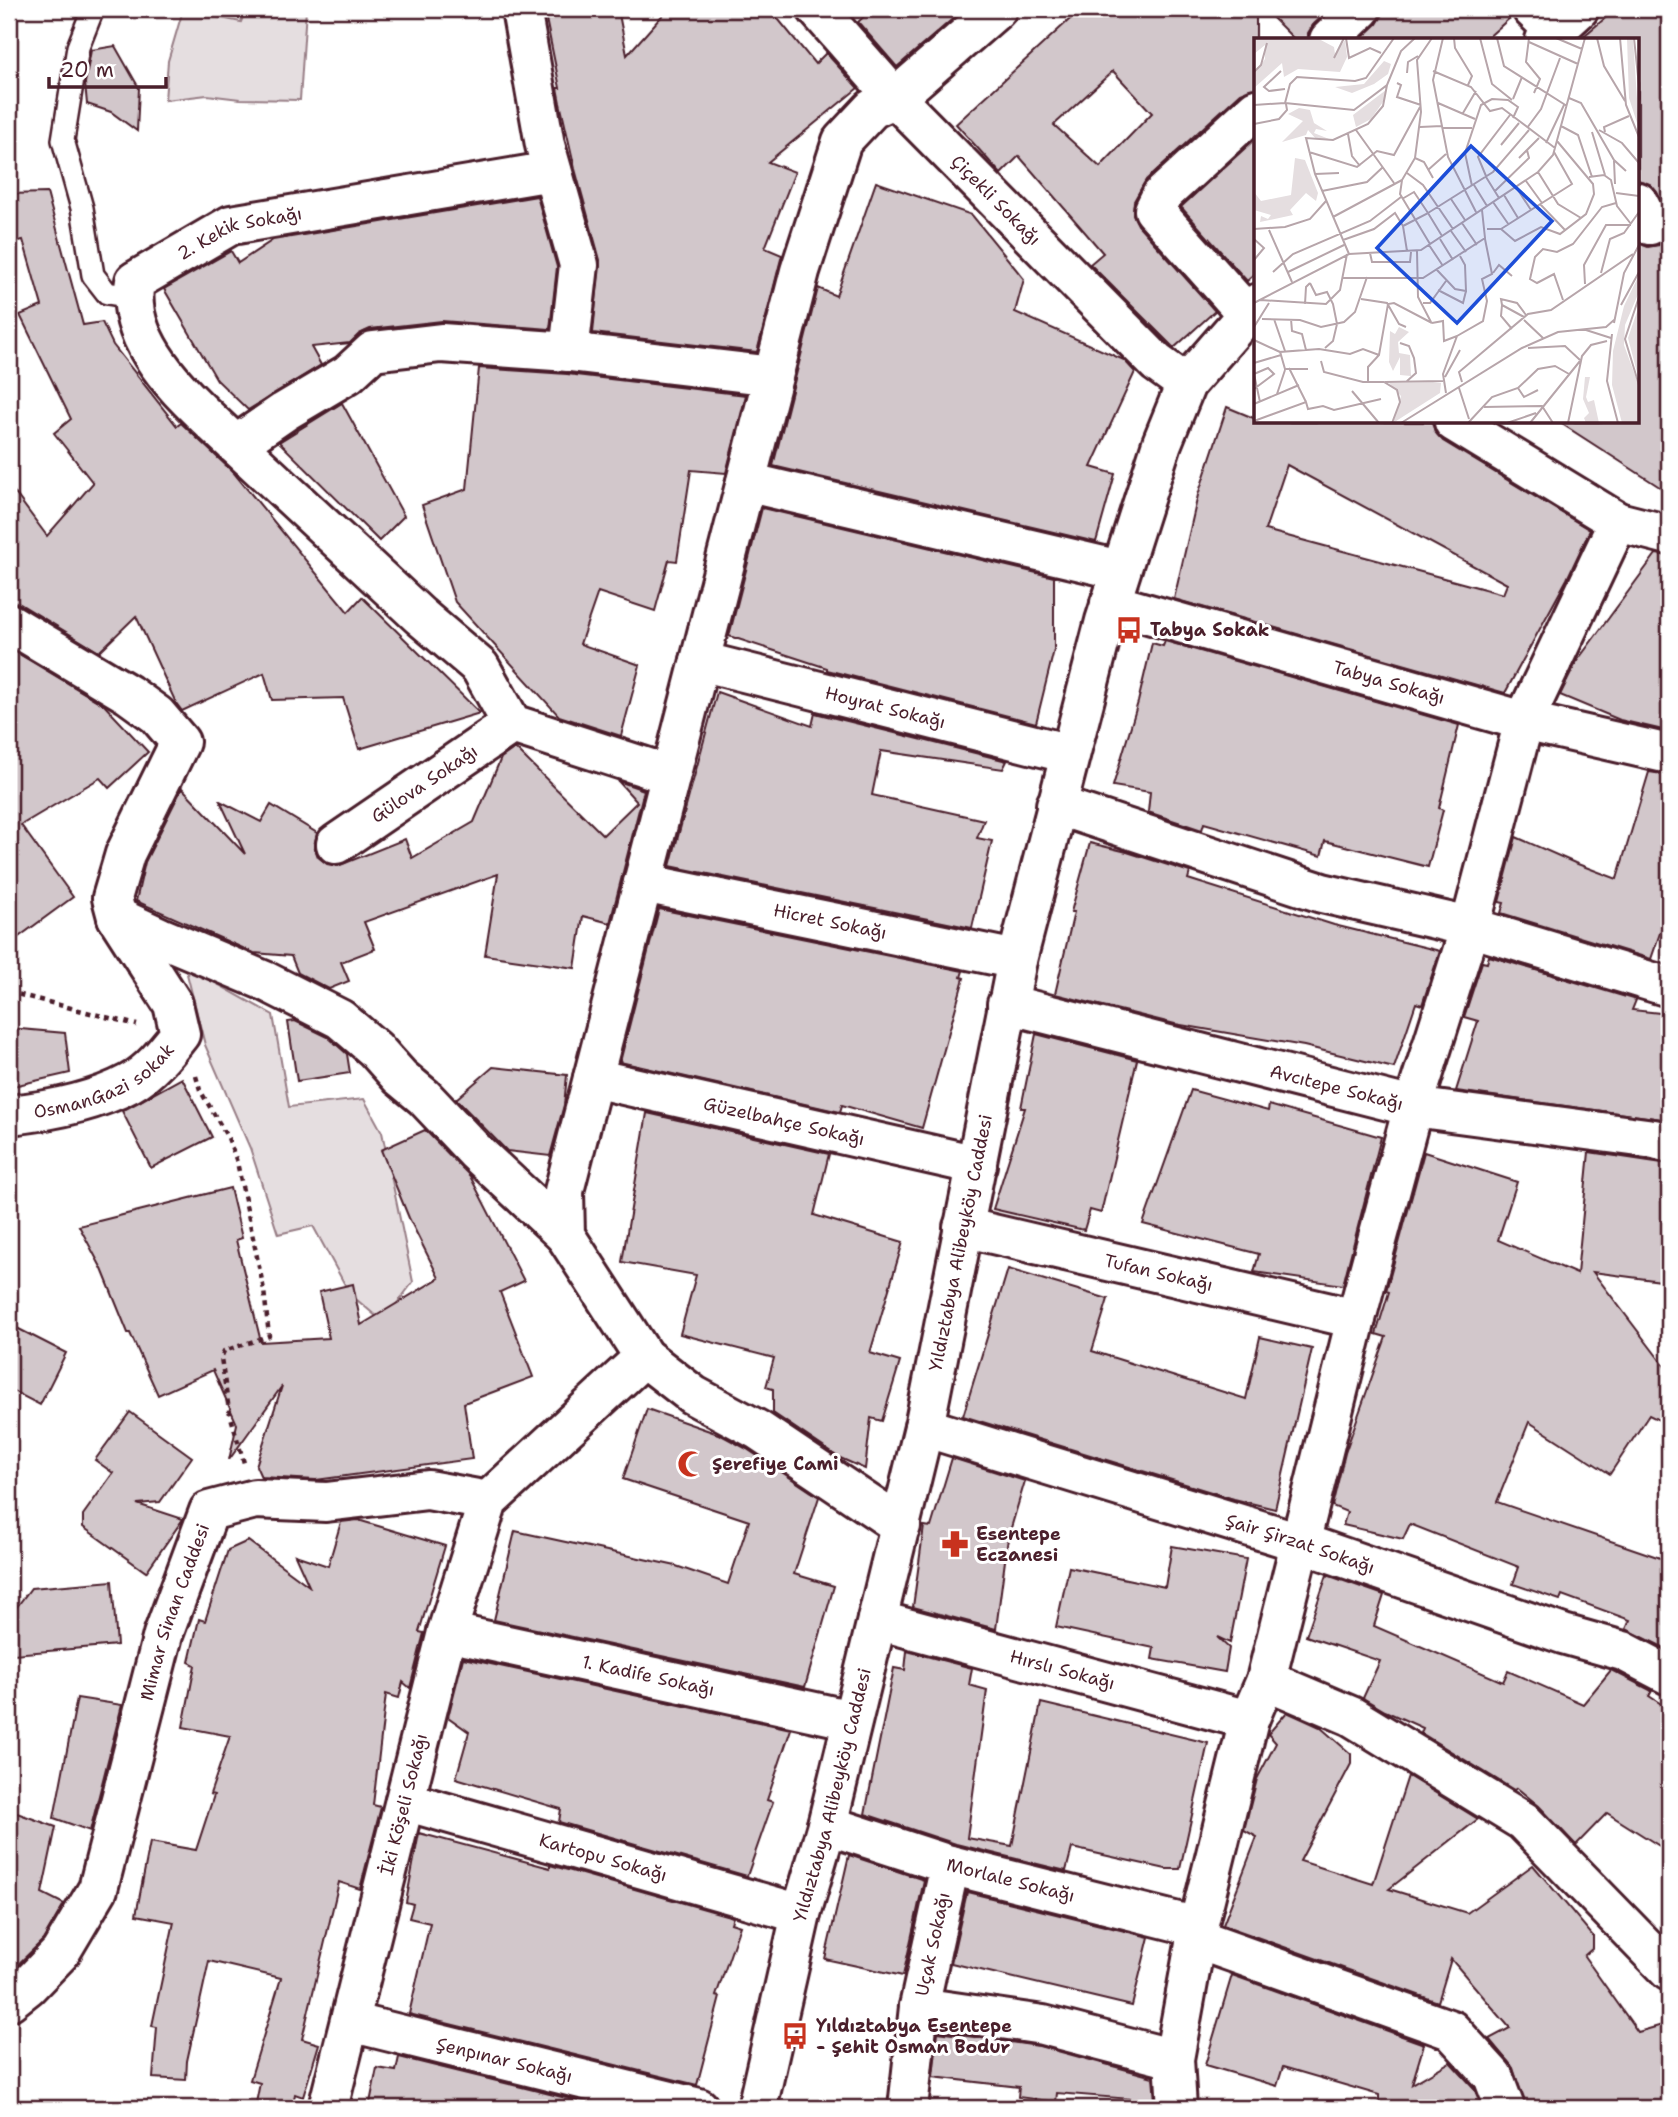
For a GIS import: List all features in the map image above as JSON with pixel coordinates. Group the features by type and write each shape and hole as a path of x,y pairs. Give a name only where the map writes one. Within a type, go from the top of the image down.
{"street":[{"path":"521,9 545,145 579,265 569,352"},
{"name":"Çiçekli Sokağı","path":"817,9 895,99 1157,363 1186,384"},
{"path":"565,1235 564,1191 800,271 842,141 872,109 895,99 997,9"},
{"path":"1331,38 1360,9"},
{"path":"1251,309 1154,210 1161,196 1254,111"},
{"name":"2. Kekik Sokağı","path":"132,297 135,281 231,225 552,171"},
{"path":"132,297 141,332 160,369 236,445 420,616 480,667 512,724 670,775"},
{"name":"Yıldıztabya Alibeyköy Caddesi","path":"757,2108 801,1914 827,1825 924,1427 1017,960 1115,587 1162,443 1186,384 1251,309"},
{"path":"236,445 284,412 348,374 373,351 441,343 569,352 773,376"},
{"path":"1457,424 1618,522 1669,535"},
{"name":"Tabya Sokağı","path":"746,482 1115,587 1524,720 1669,754"},
{"path":"1177,2108 1174,2059 1197,1933 1249,1720 1266,1680 1356,1319 1413,1107 1470,927 1524,720 1618,522"},
{"path":"9,623 128,694 157,715 180,742 125,854 113,898 117,916 265,981 340,1019 375,1049 475,1151 565,1235 645,1357 693,1395 758,1430 901,1526"},
{"name":"Hoyrat Sokağı","path":"700,661 1070,754"},
{"name":"Gülova Sokağı","path":"336,844 512,724"},
{"path":"1056,805 1322,893 1470,927 1669,987"},
{"name":"Hicret Sokağı","path":"643,883 1017,960"},
{"name":"OsmanGazi sokak","path":"9,1115 33,1113 72,1104 131,1083 159,1060 180,1034 173,1004 117,916"},
{"name":"Avcıtepe Sokağı","path":"1007,1004 1413,1107 1669,1143"},
{"name":"Güzelbahçe Sokağı","path":"593,1078 977,1165"},
{"name":"Tufan Sokağı","path":"963,1227 1356,1319"},
{"path":"488,1501 645,1357"},
{"name":"Şair Şirzat Sokağı","path":"924,1427 1299,1542 1563,1634 1623,1651 1669,1675"},
{"name":"Mimar Sinan Caddesi","path":"9,2001 60,1953 98,1889 163,1635 209,1511 255,1499 326,1502 428,1490 488,1501"},
{"name":"İki Köşeli Sokağı","path":"328,2108 447,1632 488,1501"},
{"name":"Hırslı Sokağı","path":"877,1620 1249,1720"},
{"name":"1. Kadife Sokağı","path":"447,1632 852,1720"},
{"path":"1266,1680 1351,1716 1522,1821 1669,1971"},
{"name":"Kartopu Sokağı","path":"405,1801 801,1914"},
{"name":"Morlale Sokağı","path":"827,1825 950,1865 1197,1933 1451,2030 1493,2076 1505,2108"},
{"name":"Uçak Sokağı","path":"908,2108 919,2007 950,1865"},
{"path":"919,2007 1043,2025 1174,2059"},
{"name":"Şenpınar Sokağı","path":"350,2022 699,2108"}],"lane":[{"path":"93,9 78,47 63,140 82,208 93,275 107,293 132,297"}],"path":[{"path":"9,992 150,1029 180,1034 200,1090 228,1138 237,1162 264,1290 269,1336 224,1351 221,1358 229,1410 255,1499"}],"shaded area":[{"path":"246,9 306,9 300,100 240,99 207,95 165,100 168,61 183,10 241,22"},
{"path":"185,966 273,1015 289,1107 364,1099 382,1132 413,1282 383,1322 350,1294 313,1226 278,1234 250,1148 205,1045"}],"building":[{"path":"544,9 618,9 627,55 668,9 770,9 815,64 826,53 858,88 768,162 795,172 765,248 782,255 757,352 593,333 600,260 560,103 557,88 560,88"},
{"path":"872,9 964,9 897,67 858,22"},
{"path":"1081,9 1256,9 1254,89 1241,93 1146,180 1134,201 1133,214 1138,225 1215,311 1174,348 1090,264 1103,253 1019,156 1001,174 956,124","holes":["1113,71 1152,113 1100,167 1054,125"]},
{"path":"1264,9 1330,9 1313,25 1308,38 1293,38"},
{"path":"1382,9 1511,9 1512,16 1487,38 1362,38 1382,16"},
{"path":"1616,9 1669,9 1669,215 1657,192 1650,184 1640,181 1640,38 1581,38"},
{"path":"115,46 139,88 137,131 111,112 87,104 85,83 91,50"},
{"path":"1254,140 1254,275 1247,281 1181,207"},
{"path":"876,182 972,215 1024,279 1015,312 1124,360 1135,372 1091,467 1115,474 1096,542 773,466 818,288 836,296"},
{"path":"47,193 83,325 102,322 113,345 177,426 181,423 234,473 348,612 362,597 480,713 359,749 343,698 272,700 264,673 182,711 136,616 99,652 20,604 9,601 9,485 47,536 93,483 54,433 71,419 20,315 42,306 23,240 9,243 9,194"},
{"path":"537,196 557,267 550,329 442,321 370,329 359,334 350,343 311,347 321,365 248,410 217,380 164,289 231,251 238,263 273,240"},
{"path":"1669,235 1669,493 1562,424 1640,424 1640,244 1648,247 1659,245"},
{"path":"479,368 567,374 746,395 726,473 691,470 677,561 669,560 655,611 598,592 580,644 640,665 621,736 559,716 455,602 422,505 467,489"},
{"path":"342,403 404,516 379,541 279,442"},
{"path":"1227,407 1254,418 1254,424 1433,424 1435,432 1443,441 1590,530 1567,579 1505,693 1174,599 1198,495","holes":["1287,465 1507,584 1503,594 1265,530"]},
{"path":"762,508 1054,577 1054,650 1036,723 827,670 729,636"},
{"path":"1656,554 1669,556 1669,717 1663,730 1620,720 1560,695 1577,661"},
{"path":"1165,641 1459,725 1439,808 1443,810 1428,867 1325,841 1321,856 1204,823 1202,830 1148,812 1150,792 1113,786 1152,643 1163,646"},
{"path":"9,648 104,705 148,752 109,788 100,778 21,825 73,897 9,944"},
{"path":"717,692 812,726 815,713 1007,761 1003,769 881,751 872,795 984,820 977,838 992,841 972,928 670,866"},
{"path":"515,748 603,835 637,802 618,781 644,790 610,923 583,916 575,968 485,955 498,874 364,922 375,949 341,962 349,981 329,989 298,973 291,956 254,953 136,901 145,862 182,788 245,854 220,801 261,822 271,805 317,833 314,846 318,857 327,864 338,866 405,839 412,858 474,822 501,758"},
{"path":"1649,772 1669,775 1669,907 1651,959 1501,913 1504,903 1499,902 1516,837 1617,879"},
{"path":"1090,843 1190,872 1188,879 1334,925 1440,951 1422,1005 1416,1003 1394,1068 1304,1046 1175,1024 1055,994 1074,912 1071,912"},
{"path":"659,909 963,971 961,977 964,978 922,1128 842,1105 840,1112 620,1062"},
{"path":"1489,956 1636,1000 1632,1010 1669,1014 1669,1120 1456,1091 1478,1021 1464,1017 1482,962 1487,963"},
{"path":"295,1021 328,1037 347,1054 350,1073 297,1081 288,1022"},
{"path":"9,1028 65,1033 70,1073 9,1087"},
{"path":"1036,1034 1137,1060 1101,1213 1090,1210 1084,1230 993,1209 1025,1108 1021,1108"},
{"path":"493,1067 567,1075 564,1105 550,1156 507,1151 456,1099"},
{"path":"182,1078 212,1137 151,1168 122,1111"},
{"path":"1191,1090 1268,1111 1269,1105 1381,1137 1343,1285 1254,1272 1259,1254 1143,1224"},
{"path":"647,1113 829,1154 814,1215 903,1242 870,1353 900,1362 882,1421 871,1418 865,1469 838,1457 773,1413 773,1389 766,1387 774,1358 680,1334 696,1275 622,1262"},
{"path":"425,1130 470,1176 524,1281 500,1292 533,1377 464,1403 472,1459 316,1480 261,1477 256,1466 282,1386 229,1460 237,1424 213,1370 158,1395 128,1333 102,1269 79,1226 230,1188 242,1238 236,1240 261,1342 329,1338 319,1292 353,1284 361,1325 439,1278 409,1218 381,1150"},
{"path":"1424,1152 1517,1182 1498,1240 1577,1274 1589,1152 1669,1164 1669,1282 1593,1272 1669,1372 1669,1425 1649,1415 1610,1474 1529,1422 1497,1502 1669,1561 1669,1650 1626,1629 1630,1620 1562,1595 1560,1600 1513,1584 1519,1567 1410,1524 1403,1539 1343,1525 1347,1512 1332,1506 1345,1453 1386,1337 1376,1334"},
{"path":"1008,1269 1108,1299 1092,1351 1246,1399 1260,1337 1312,1349 1275,1509 1234,1499 963,1416"},
{"path":"9,1324 66,1353 40,1405 9,1389"},
{"path":"647,1409 721,1435 819,1497 794,1574 834,1586 805,1687 494,1620 515,1531 676,1566 728,1584 749,1521 623,1479"},
{"path":"130,1412 192,1457 160,1502 137,1504 183,1519 146,1572 83,1527 83,1515 113,1473 95,1460"},
{"path":"952,1458 1025,1481 1008,1538 996,1629 913,1607 924,1526 931,1527"},
{"path":"358,1520 445,1546 419,1632 424,1633 410,1688 403,1682 399,1698 386,1694 373,1805 381,1807 360,1889 339,1882 302,2039 319,2044 303,2097 295,2094 292,2108 255,2108 260,2083 250,2080 281,1978 209,1961 187,2061 186,2080 153,2078 157,2027 152,2026 174,1922 136,1915 150,1842 196,1850 214,1795 210,1794 230,1736 183,1727 195,1665 189,1662 199,1619 205,1621 228,1550 248,1541 309,1586 295,1555 328,1566 341,1522"},
{"path":"1172,1546 1246,1559 1230,1643 1217,1637 1229,1648 1225,1672 1152,1659 1154,1648 1056,1627 1069,1567 1165,1587"},
{"path":"1327,1575 1384,1595 1374,1626 1503,1682 1508,1671 1583,1704 1611,1670 1652,1691 1649,1696 1669,1709 1669,1852 1607,1813 1576,1845 1539,1806 1517,1788 1514,1790 1421,1733 1423,1728 1363,1698 1380,1661 1306,1636"},
{"path":"112,1581 117,1645 14,1654 10,1616 31,1588"},
{"path":"907,1651 972,1668 969,1685 987,1690 967,1838 1012,1846 1041,1703 1208,1743 1180,1869 1166,1869 1072,1848 1066,1871 956,1844 865,1814 894,1668 905,1670"},
{"path":"463,1658 791,1729 767,1800 773,1802 747,1876 559,1822 561,1809 456,1778 469,1732 448,1717"},
{"path":"77,1698 122,1705 90,1831 54,1818"},
{"path":"1287,1712 1320,1727 1351,1754 1351,1764 1300,1861 1373,1884 1408,1776 1478,1819 1389,1889 1467,1913 1533,1865 1593,1936 1593,1948 1584,1956 1638,2032 1669,2023 1669,2108 1526,2108 1513,2068 1489,2039 1510,2028 1451,1959 1438,2002 1223,1925 1257,1837 1244,1830 1257,1779 1276,1743 1268,1734"},
{"path":"14,1812 56,1827 42,1893 64,1904 43,1940 9,1973 9,1842"},
{"path":"419,1833 550,1868 550,1865 733,1917 731,1923 740,1926 716,1996 720,1997 697,2085 409,2014 430,1923 409,1918 413,1904 406,1902"},
{"path":"849,1855 924,1880 903,1976 825,1959"},
{"path":"967,1892 1149,1937 1132,2006 951,1963"},
{"path":"1232,1975 1424,2044 1412,2084 1450,2062 1474,2088 1482,2108 1368,2108 1379,2102 1379,2095 1283,2067 1277,2086 1205,2065"},
{"path":"938,2032 1039,2046 1153,2077 1155,2101 1057,2093 1056,2102 1018,2097 1019,2087 933,2077"},
{"path":"399,2057 578,2101 576,2108 369,2108 377,2068 396,2071"}],"place":[{"name":"Tabya Sokak","path":"1129,630"},
{"name":"Şerefiye Cami","path":"691,1464"},
{"name":"Esentepe Eczanesi","path":"955,1544"},
{"name":"Yıldıztabya Esentepe - Şehit Osman Bodur","path":"795,2036"}]}
